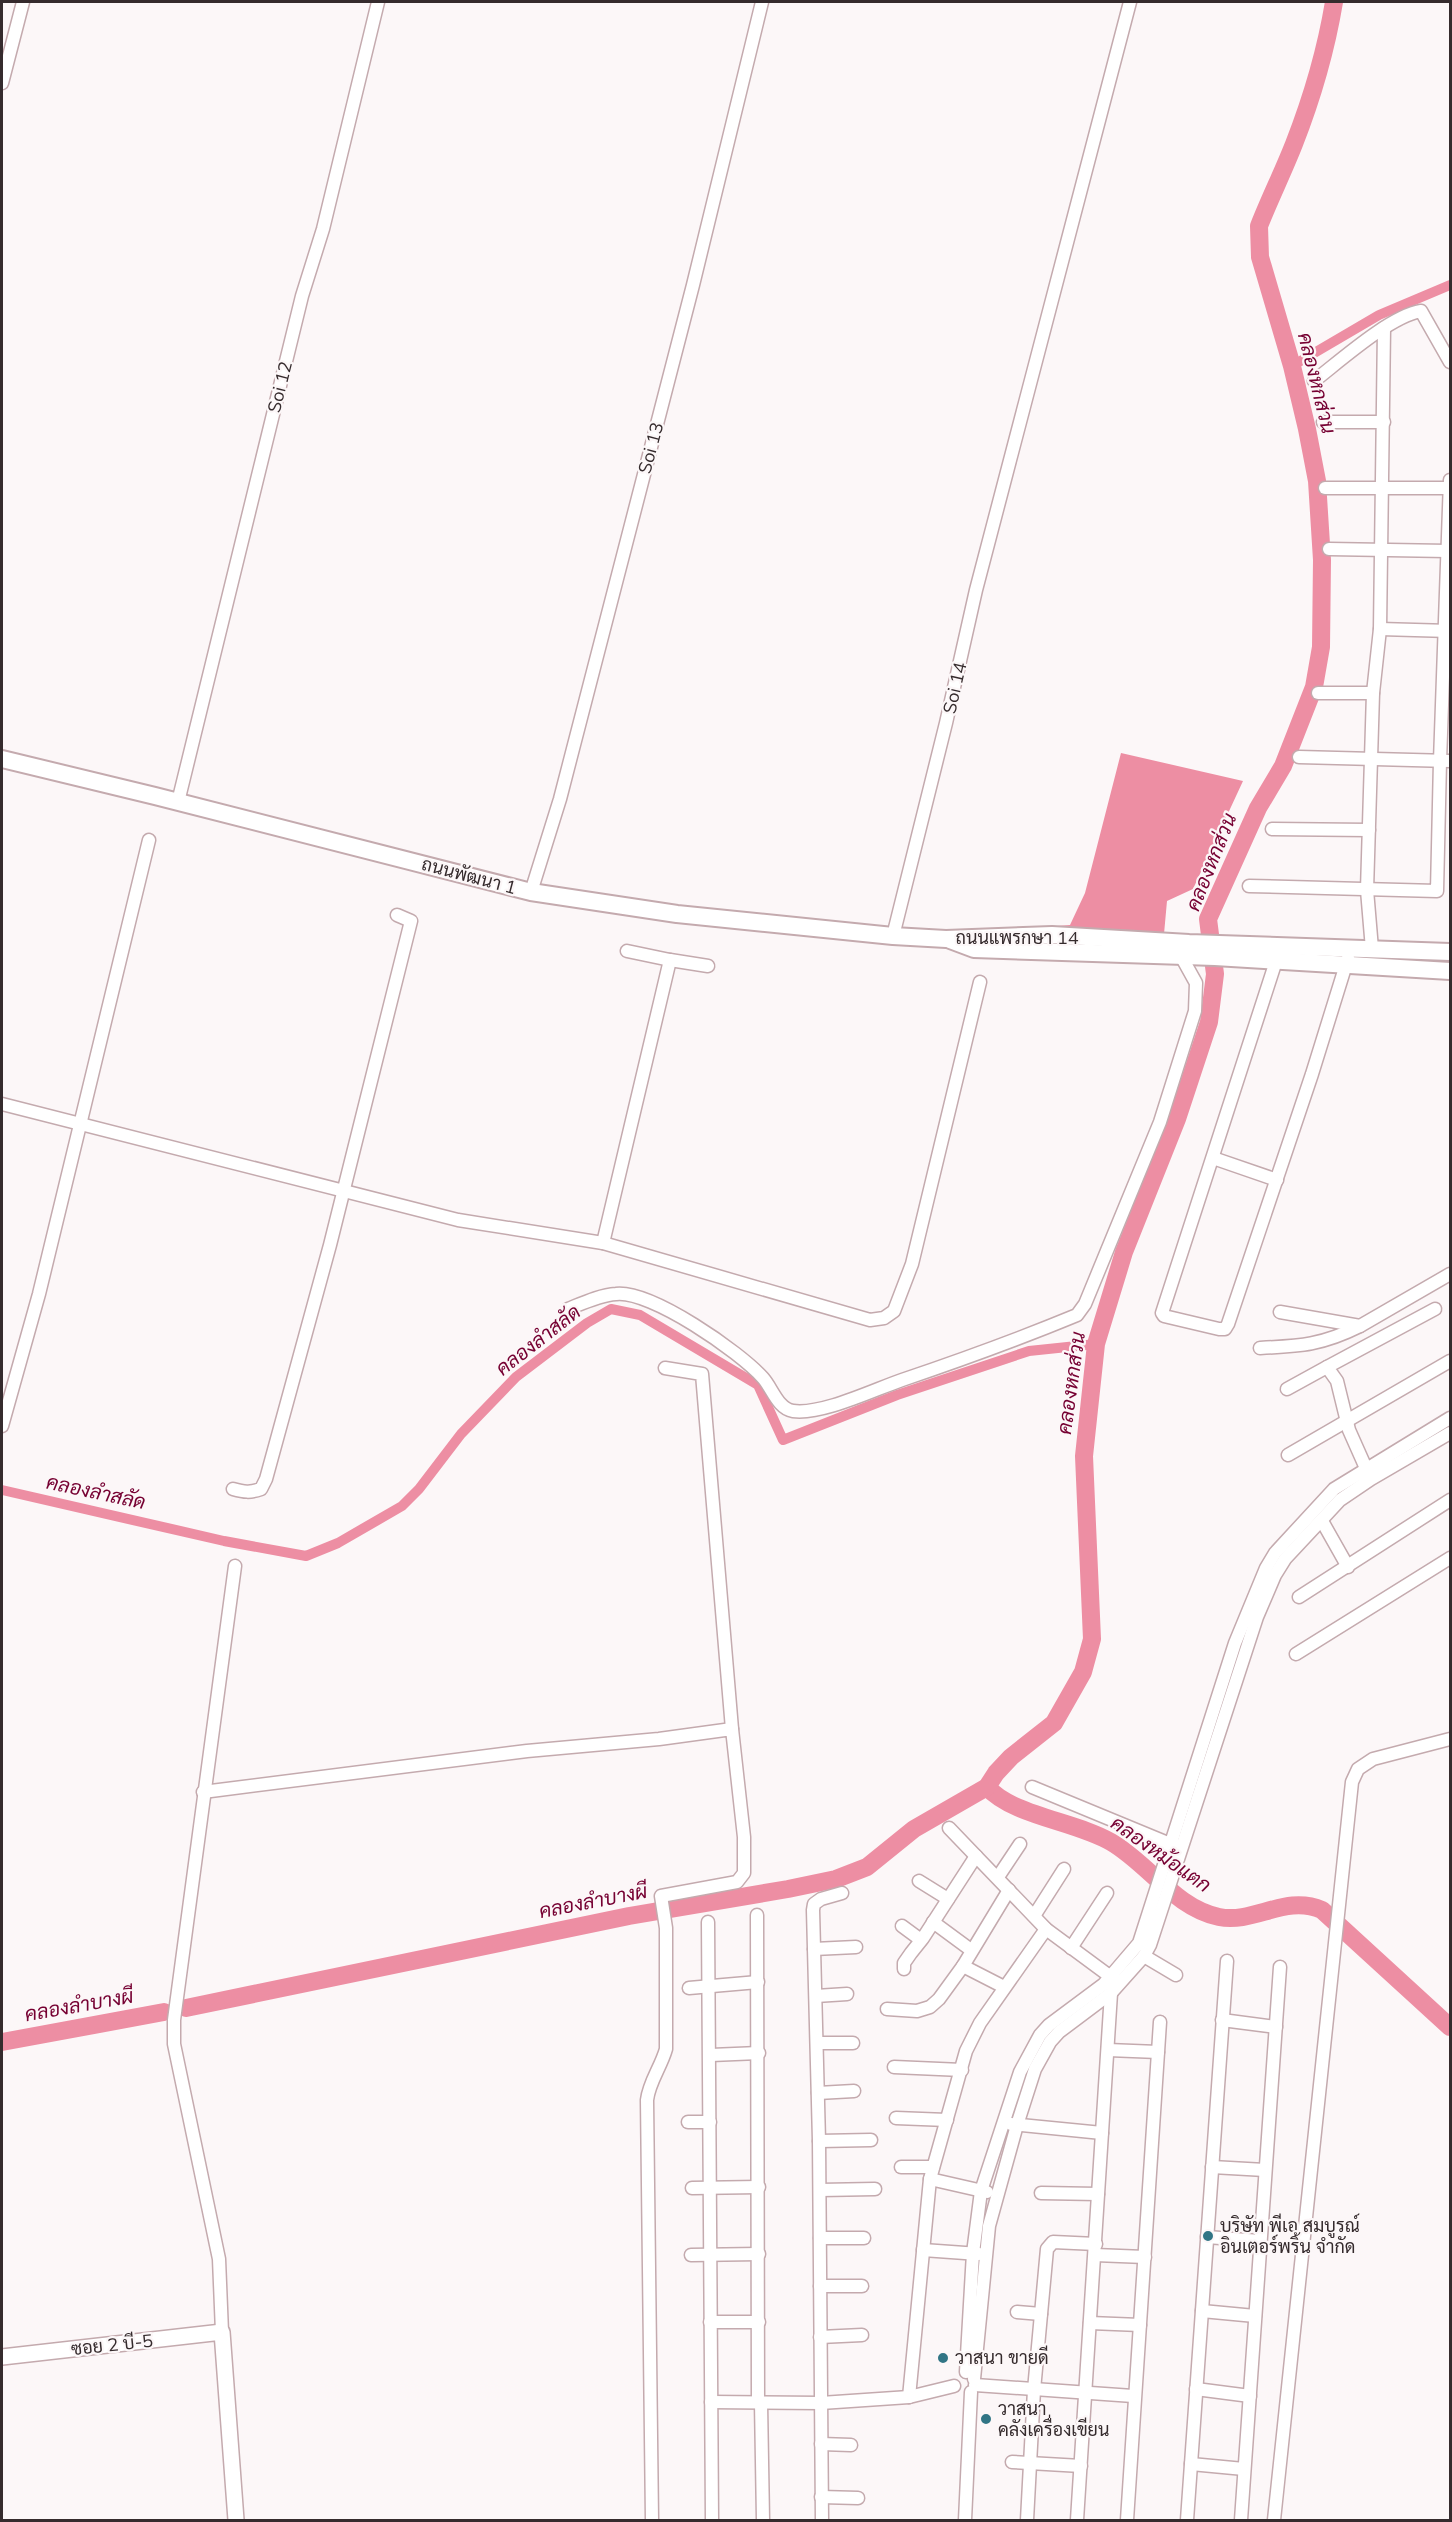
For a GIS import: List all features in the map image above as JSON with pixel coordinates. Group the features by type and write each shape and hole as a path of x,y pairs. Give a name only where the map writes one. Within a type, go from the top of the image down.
{"main road":[{"name":"ถนนพัฒนา 1","path":"2,759 531,892 677,914 893,936 946,939"},
{"name":"ถนนแพรกษา 14","path":"946,939 1052,935 1187,952 1349,948 1450,952"},
{"name":"ถนนแพรกษา 14","path":"1235,951 1276,961 1450,971"}],"street":[{"path":"2,83 23,2"},
{"name":"Soi 12","path":"178,802 299,307 323,230 378,2"},
{"name":"Soi 13","path":"531,892 560,799 682,328 762,2"},
{"name":"Soi 14","path":"893,936 1015,439 1130,2"},
{"path":"1314,381 1384,328 1414,312 1421,311 1450,362"},
{"path":"1372,949 1367,890 1373,693 1380,629 1384,328"},
{"path":"1323,422 1384,422"},
{"path":"1249,886 1437,891 1445,761 1450,480"},
{"path":"1325,488 1450,488"},
{"path":"1329,549 1448,551"},
{"path":"1380,629 1448,631"},
{"path":"1318,693 1373,693"},
{"path":"1299,757 1445,761"},
{"path":"1272,829 1370,830"},
{"path":"2,1426 26,1344 149,840"},
{"path":"233,1489 254,1492 261,1489 266,1479 417,922 397,915"},
{"path":"1276,961 1163,1308 1164,1316 1225,1329 1277,1180 1347,965 1349,948"},
{"path":"627,951 708,966"},
{"path":"568,1309 617,1293 651,1301 682,1317 748,1363 764,1379 779,1402 789,1410 805,1412 849,1400 1077,1315 1085,1304 1160,1122 1181,1060 1195,1011 1196,983 1187,952"},
{"path":"603,1243 670,960"},
{"path":"2,1104 458,1220 603,1243 870,1320 884,1318 894,1311 913,1261 980,982"},
{"path":"1213,1158 1277,1180"},
{"path":"1260,1348 1306,1346 1335,1339 1450,1274"},
{"path":"1287,1389 1435,1309"},
{"path":"1280,1312 1360,1326"},
{"path":"1288,1455 1450,1361"},
{"path":"1327,1366 1342,1394 1347,1420 1356,1447 1369,1474"},
{"path":"652,2520 647,2100 649,2086 662,2065 666,2049 666,1928 661,1896 737,1882 744,1873 744,1837 732,1729 702,1374 665,1368"},
{"path":"1252,1614 1280,1567 1340,1500 1369,1474 1450,1418"},
{"path":"979,2254 997,2195 1020,2072 1040,2035 1058,2017 1104,1984 1115,1980 1144,1956 1176,1846 1266,1568 1275,1553 1324,1498 1450,1433"},
{"path":"1299,1598 1450,1500"},
{"path":"1322,1521 1348,1566"},
{"path":"1296,1654 1450,1558"},
{"path":"235,1566 177,1986 174,2044 219,2259 236,2520"},
{"path":"204,1792 527,1751 658,1739 732,1729"},
{"path":"1274,2520 1352,1782 1359,1769 1373,1759 1450,1739"},
{"path":"1032,1788 1176,1846"},
{"path":"949,1828 1047,1929 1115,1980"},
{"path":"998,1877 1020,1844"},
{"path":"904,1970 904,1963 976,1856"},
{"path":"1034,1916 1064,1869"},
{"path":"919,1881 948,1899"},
{"path":"887,2009 917,2012 930,2007 939,2000 963,1966 1009,1890"},
{"path":"822,2520 820,2190 814,1904 821,1899 842,1893"},
{"path":"1071,1947 1107,1893"},
{"path":"1077,2520 1111,1993 1115,1980 1139,1943 1157,1907"},
{"path":"757,1915 759,2322 763,2520"},
{"path":"708,1922 711,2055 712,2520"},
{"path":"933,1922 971,1950"},
{"path":"902,1926 921,1940"},
{"path":"909,2397 931,2173 972,2037 1004,1987 1047,1929"},
{"path":"814,1949 856,1947"},
{"path":"1144,1956 1176,1975"},
{"path":"1187,2520 1227,1961"},
{"path":"963,1966 1004,1987"},
{"path":"1241,2520 1280,1966"},
{"path":"688,1988 758,1982"},
{"path":"965,2520 981,2191 1035,2069 1050,2042 1059,2032 1111,1993"},
{"path":"816,1996 847,1994"},
{"path":"1222,2020 1276,2026"},
{"path":"1127,2520 1133,2396 1140,2325 1160,2022"},
{"path":"817,2043 853,2043"},
{"path":"1108,2050 1158,2052"},
{"path":"711,2055 759,2053"},
{"path":"894,2067 962,2070"},
{"path":"818,2093 854,2091"},
{"path":"896,2118 947,2120"},
{"path":"688,2122 710,2122"},
{"path":"1010,2124 1102,2133"},
{"path":"819,2141 871,2140"},
{"path":"901,2167 931,2173 997,2195"},
{"path":"1212,2167 1265,2170"},
{"path":"692,2188 759,2187"},
{"path":"820,2190 875,2189"},
{"path":"1041,2193 1098,2194"},
{"path":"1207,2237 1260,2241"},
{"path":"820,2238 864,2238"},
{"path":"1027,2520 1034,2390 1049,2244 1053,2242 1144,2257"},
{"path":"923,2250 979,2254"},
{"path":"691,2255 759,2254"},
{"path":"820,2286 862,2286"},
{"path":"1202,2311 1255,2316"},
{"path":"1017,2312 1041,2314"},
{"path":"710,2322 759,2322"},
{"path":"1090,2323 1140,2325"},
{"name":"ซอย 2 บี-5","path":"2,2357 222,2332"},
{"path":"820,2337 862,2336"},
{"path":"954,2386 957,2376 972,2382 1034,2390 1133,2396"},
{"path":"954,2386 959,2392 972,2382"},
{"path":"711,2402 820,2403 909,2397 954,2386"},
{"path":"1196,2389 1250,2396"},
{"path":"821,2444 851,2445"},
{"path":"1012,2462 1081,2466"},
{"path":"1191,2464 1244,2469"},
{"path":"821,2497 858,2498"}],"shaded area":[{"path":"1121,753 1243,781 1193,889 1167,901 1164,934 1044,927 1070,925 1085,893"}],"waterway":[{"name":"คลองหกส่วน","path":"186,2008 629,1916 836,1879 867,1867 914,1829 987,1787 1011,1757 1054,1723 1083,1672 1092,1639 1084,1456 1096,1344 1124,1252 1177,1119 1209,1022 1215,974 1208,919 1258,808 1283,766 1314,687 1321,647 1322,560 1317,481 1292,366 1260,257 1259,226 1307,109 1323,56 1334,2"},
{"path":"1292,366 1379,315 1450,285"},
{"name":"คลองลำสลัด","path":"2,1490 224,1541 306,1556 338,1543 402,1506 419,1489 461,1434 516,1377 587,1323 611,1309 640,1315 758,1385 783,1440 897,1395 1029,1351 1096,1344"},
{"name":"คลองหม้อแตก","path":"987,1787 1012,1805 1111,1842 1189,1905 1203,1912 1232,1918 1295,1905 1322,1910 1450,2027"},
{"name":"คลองลำบางผี","path":"2,2042 164,2012"}],"place":[{"name":"บริษัท พีเอ สมบูรณ์ อินเตอร์พริ้น จำกัด","path":"1208,2236"},
{"name":"วาสนา ขายดี","path":"943,2358"},
{"name":"วาสนา คลังเครื่องเขียน","path":"986,2419"}]}
